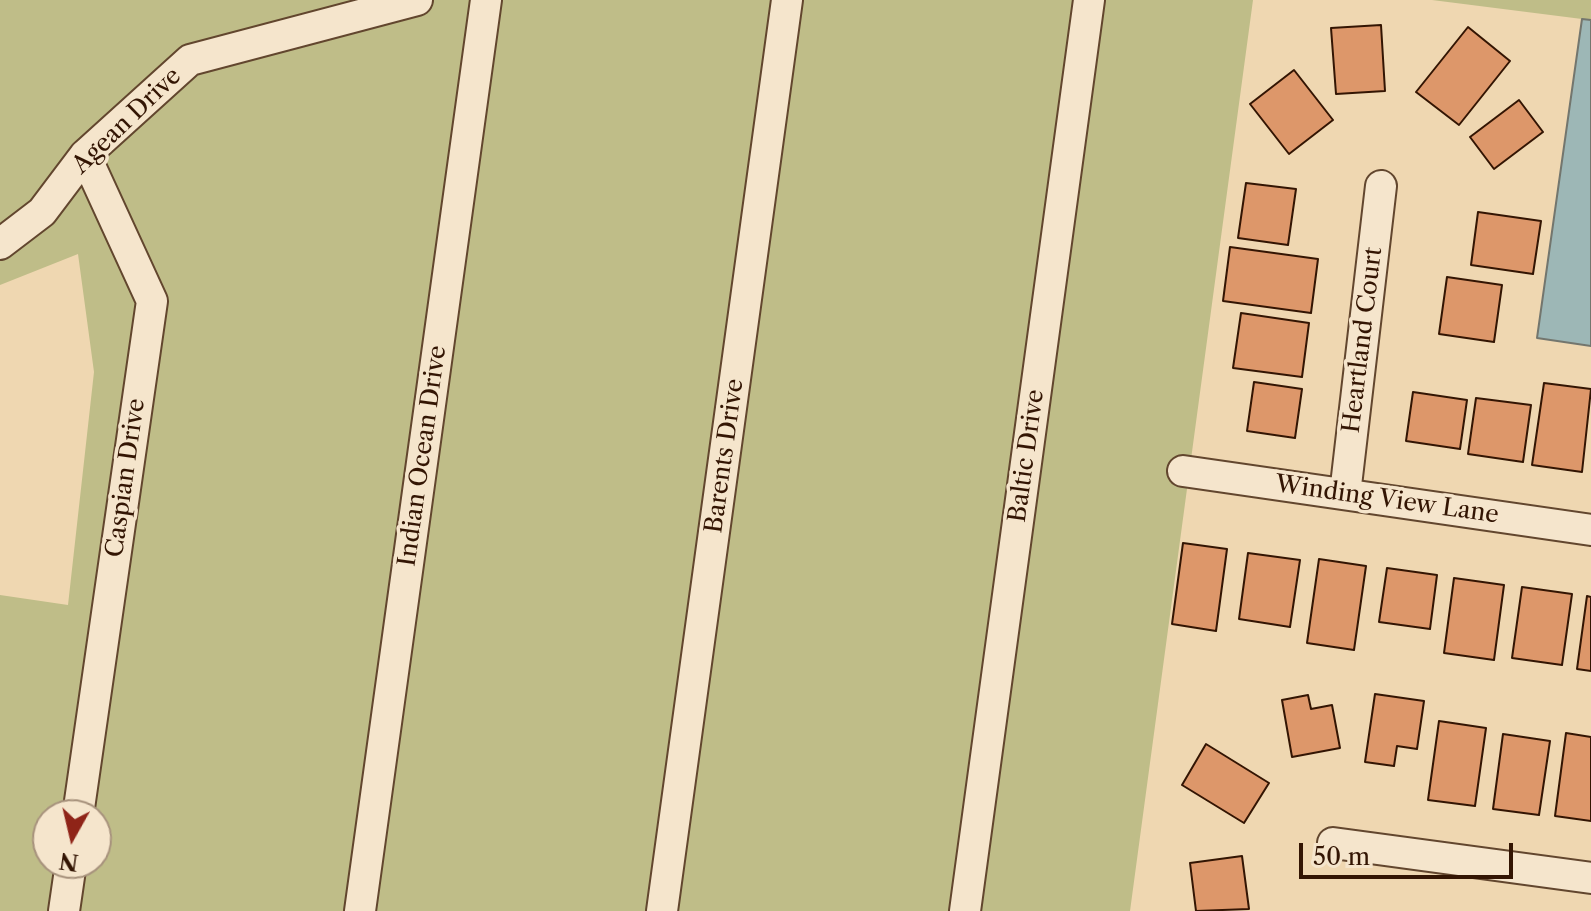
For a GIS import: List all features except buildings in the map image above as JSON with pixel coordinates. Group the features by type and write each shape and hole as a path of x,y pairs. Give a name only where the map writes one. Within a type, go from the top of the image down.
{"street":[{"name":"Agean Drive","path":"0,244 42,212 85,155 190,60 417,0"},
{"name":"Indian Ocean Drive","path":"360,911 486,0"},
{"name":"Barents Drive","path":"662,911 787,0"},
{"name":"Baltic Drive","path":"965,911 1089,0"},
{"name":"Caspian Drive","path":"80,799 152,301 85,155"},
{"name":"Heartland Court","path":"1345,494 1381,186"},
{"name":"Winding View Lane","path":"1183,471 1591,530"},
{"path":"1333,843 1591,878"},
{"path":"64,911 69,879"}],"shaded area":[{"path":"0,0 1253,0 1130,911 0,911 0,595 68,605 94,372 78,254 0,285"},
{"path":"1432,0 1591,0 1591,20 1582,19"}],"water":[{"path":"1582,19 1591,20 1591,346 1537,338"}]}
